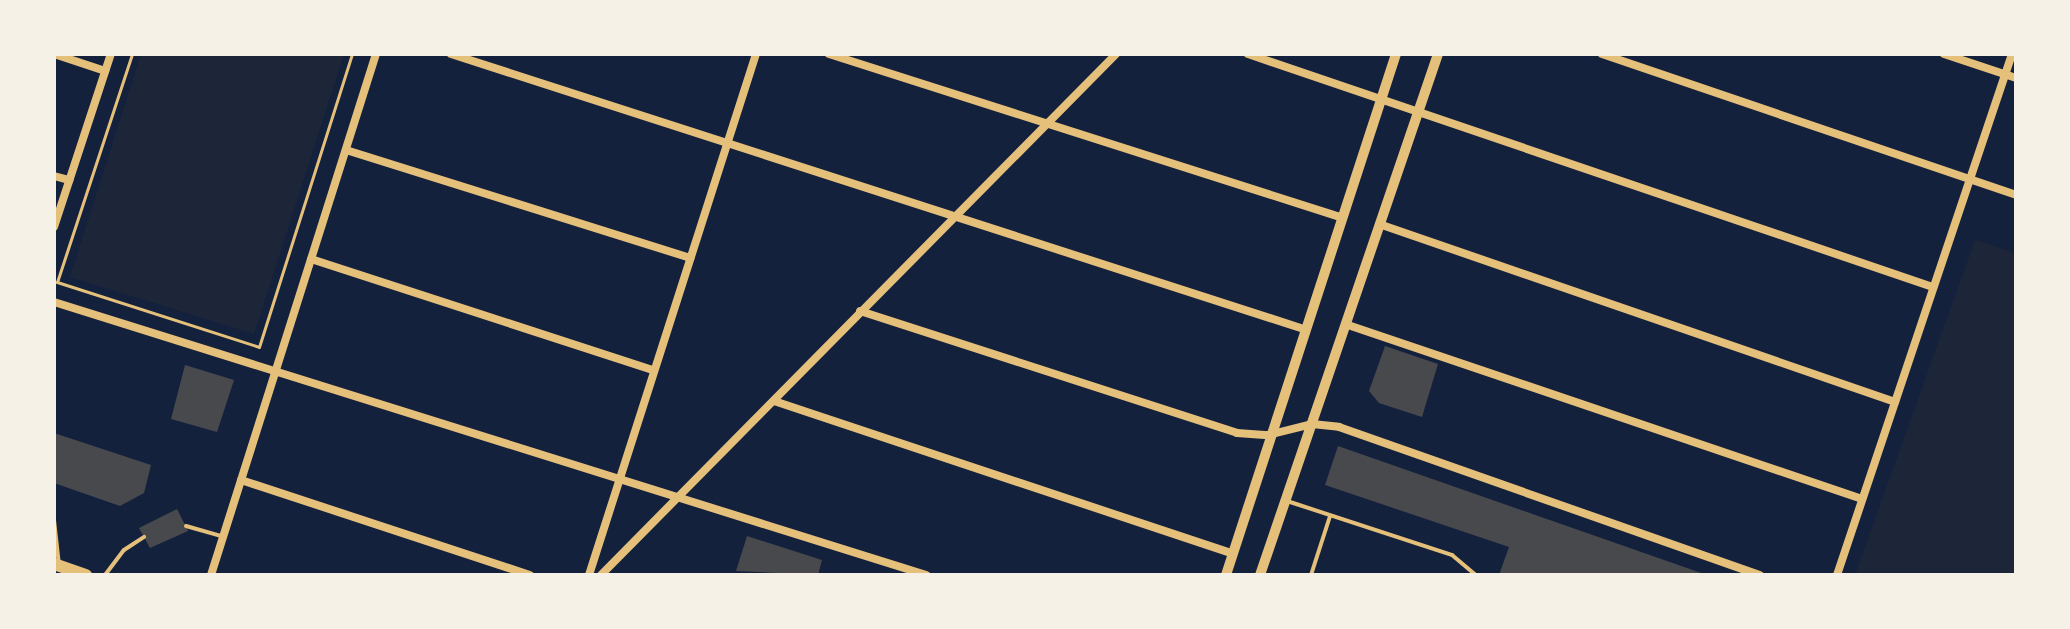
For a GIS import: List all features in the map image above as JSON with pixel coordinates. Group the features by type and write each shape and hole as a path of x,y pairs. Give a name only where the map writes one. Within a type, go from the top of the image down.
{"main road":[{"path":"56,565 86,575"}],"street":[{"path":"54,54 105,71"},
{"path":"54,227 111,54"},
{"path":"211,575 376,54"},
{"path":"451,54 1304,329"},
{"path":"589,575 756,54"},
{"path":"829,54 1340,217"},
{"path":"601,575 1116,54"},
{"path":"1248,54 1419,109 1933,287"},
{"path":"1226,575 1268,435 1396,54"},
{"path":"1260,575 1438,54"},
{"path":"1602,54 2016,195"},
{"path":"1944,54 2016,78"},
{"path":"1837,575 2012,54"},
{"path":"346,150 690,258"},
{"path":"54,176 69,180"},
{"path":"1379,224 1895,402"},
{"path":"311,259 653,370"},
{"path":"54,302 926,575"},
{"path":"860,311 1237,433 1268,435 1312,424 1339,427 1760,575"},
{"path":"1345,324 1862,499"},
{"path":"774,401 1231,553"},
{"path":"241,480 530,575"}],"lane":[{"path":"1285,501 1452,555 1476,575"},
{"path":"1311,575 1330,515"},
{"path":"54,520 56,565"},
{"path":"186,526 223,537"},
{"path":"105,575 124,550 144,537"}],"path":[{"path":"132,54 57,282 259,347 352,54"}],"shaded area":[{"path":"141,54 344,54 254,334 70,277"},
{"path":"1975,240 2016,253 2016,575 1855,575"}],"building":[{"path":"1385,346 1438,364 1422,417 1379,403 1369,391"},
{"path":"185,365 234,380 217,432 171,419"},
{"path":"54,433 151,465 144,493 120,506 54,483"},
{"path":"1338,446 1707,575 1499,575 1509,547 1325,485"},
{"path":"177,509 188,531 150,548 139,528"},
{"path":"747,536 822,560 818,575 736,571"}]}
